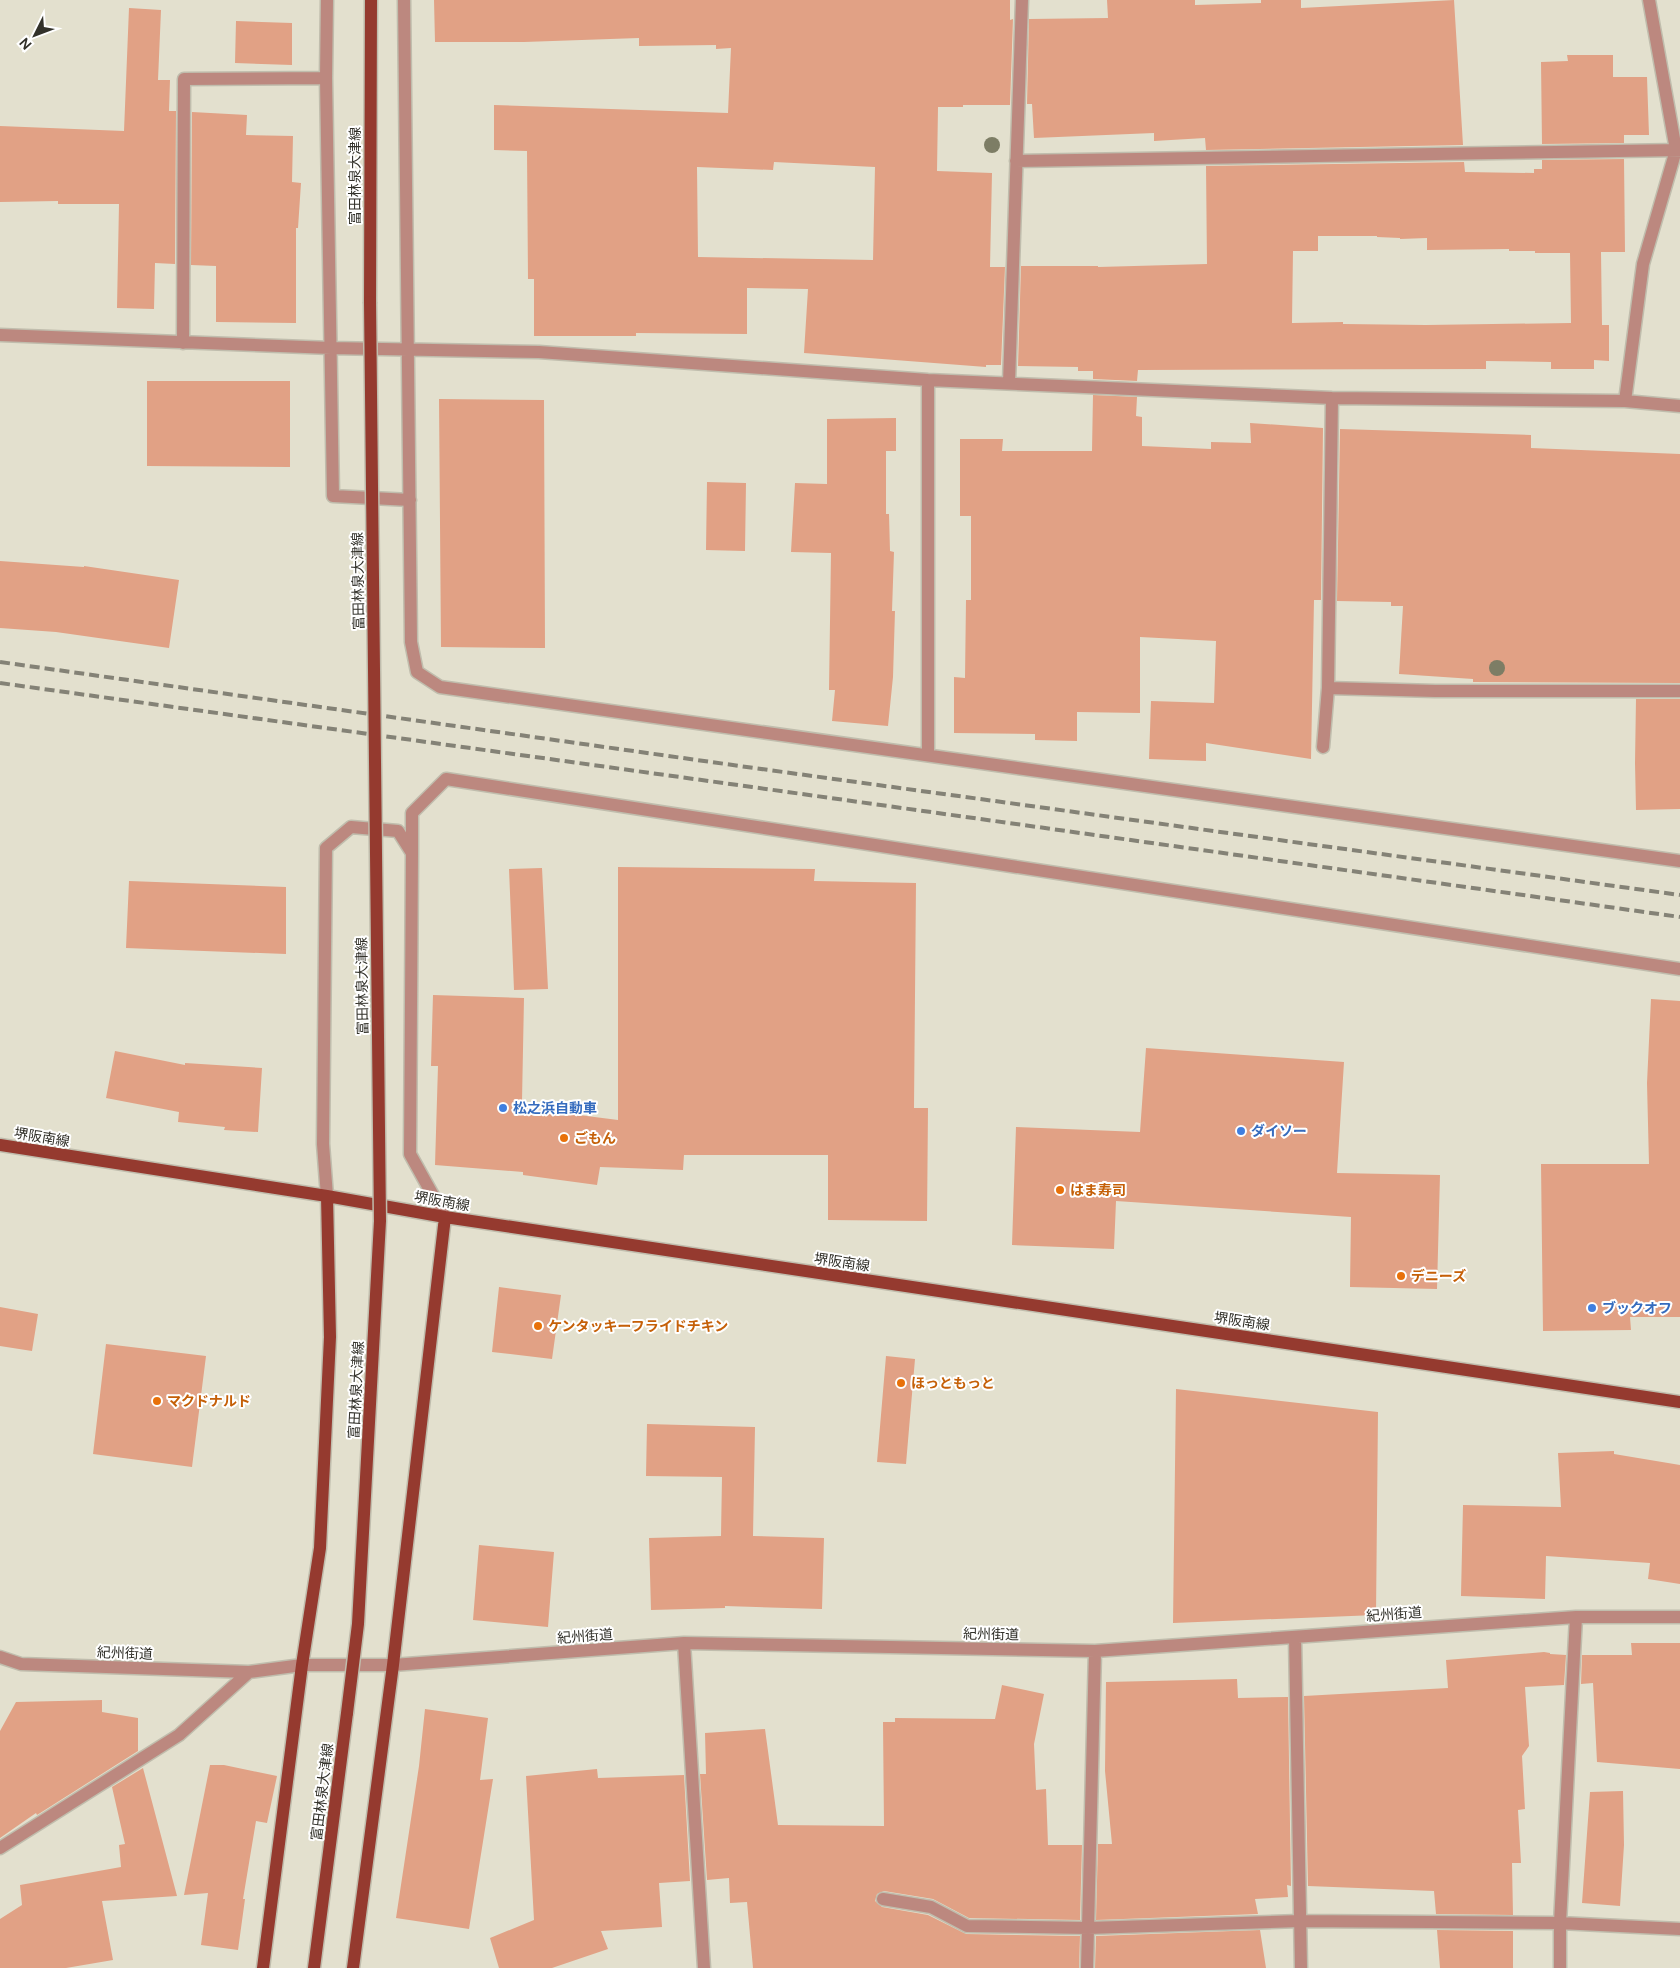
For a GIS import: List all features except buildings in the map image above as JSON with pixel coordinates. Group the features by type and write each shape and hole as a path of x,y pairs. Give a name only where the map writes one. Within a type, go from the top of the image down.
{"main road":[{"name":"富田林泉大津線","path":"314,1968 358,1624 380,1221 370,302 370,0"},
{"name":"堺阪南線","path":"0,1145 328,1196 445,1217 1680,1402"},
{"path":"263,1968 302,1665 320,1548 330,1337 328,1196"},
{"path":"353,1968 393,1665 445,1217"}],"street":[{"path":"327,0 326,78 333,496 410,500"},
{"path":"404,0 411,642 417,672 440,687 1680,861"},
{"path":"1009,383 1022,0"},
{"path":"1625,401 1642,264 1678,150 1648,0"},
{"path":"183,343 184,79 326,78"},
{"path":"1016,161 1678,150"},
{"path":"0,336 331,348 539,352 928,380 1332,398 1625,401 1680,406"},
{"path":"928,380 928,755"},
{"path":"1323,747 1328,688 1332,398"},
{"path":"1328,688 1435,691 1680,691"},
{"path":"445,1217 410,1154 412,813 446,779 1680,969"},
{"path":"328,1196 324,1144 326,848 351,827 398,831 412,853"},
{"path":"1560,1968 1560,1923 1576,1617"},
{"name":"紀州街道","path":"0,1657 21,1664 249,1672 302,1665 393,1665 684,1643 1095,1651 1576,1617 1680,1617"},
{"path":"1295,1637 1301,1968"},
{"path":"684,1643 704,1968"},
{"path":"1087,1968 1095,1651"},
{"path":"0,1848 179,1735 249,1672"},
{"path":"883,1899 930,1907 967,1926 1088,1928 1300,1921 1560,1923 1680,1928"}],"railway":[{"path":"0,662 1680,895"},
{"path":"0,683 1680,917"}],"place":[{"name":"松之浜自動車","path":"503,1108"},
{"name":"ダイソー","path":"1241,1131"},
{"name":"ごもん","path":"564,1138"},
{"name":"はま寿司","path":"1060,1190"},
{"name":"デニーズ","path":"1401,1276"},
{"name":"ブックオフ","path":"1592,1308"},
{"name":"ケンタッキーフライドチキン","path":"538,1326"},
{"name":"ほっともっと","path":"901,1383"},
{"name":"マクドナルド","path":"157,1401"}]}
